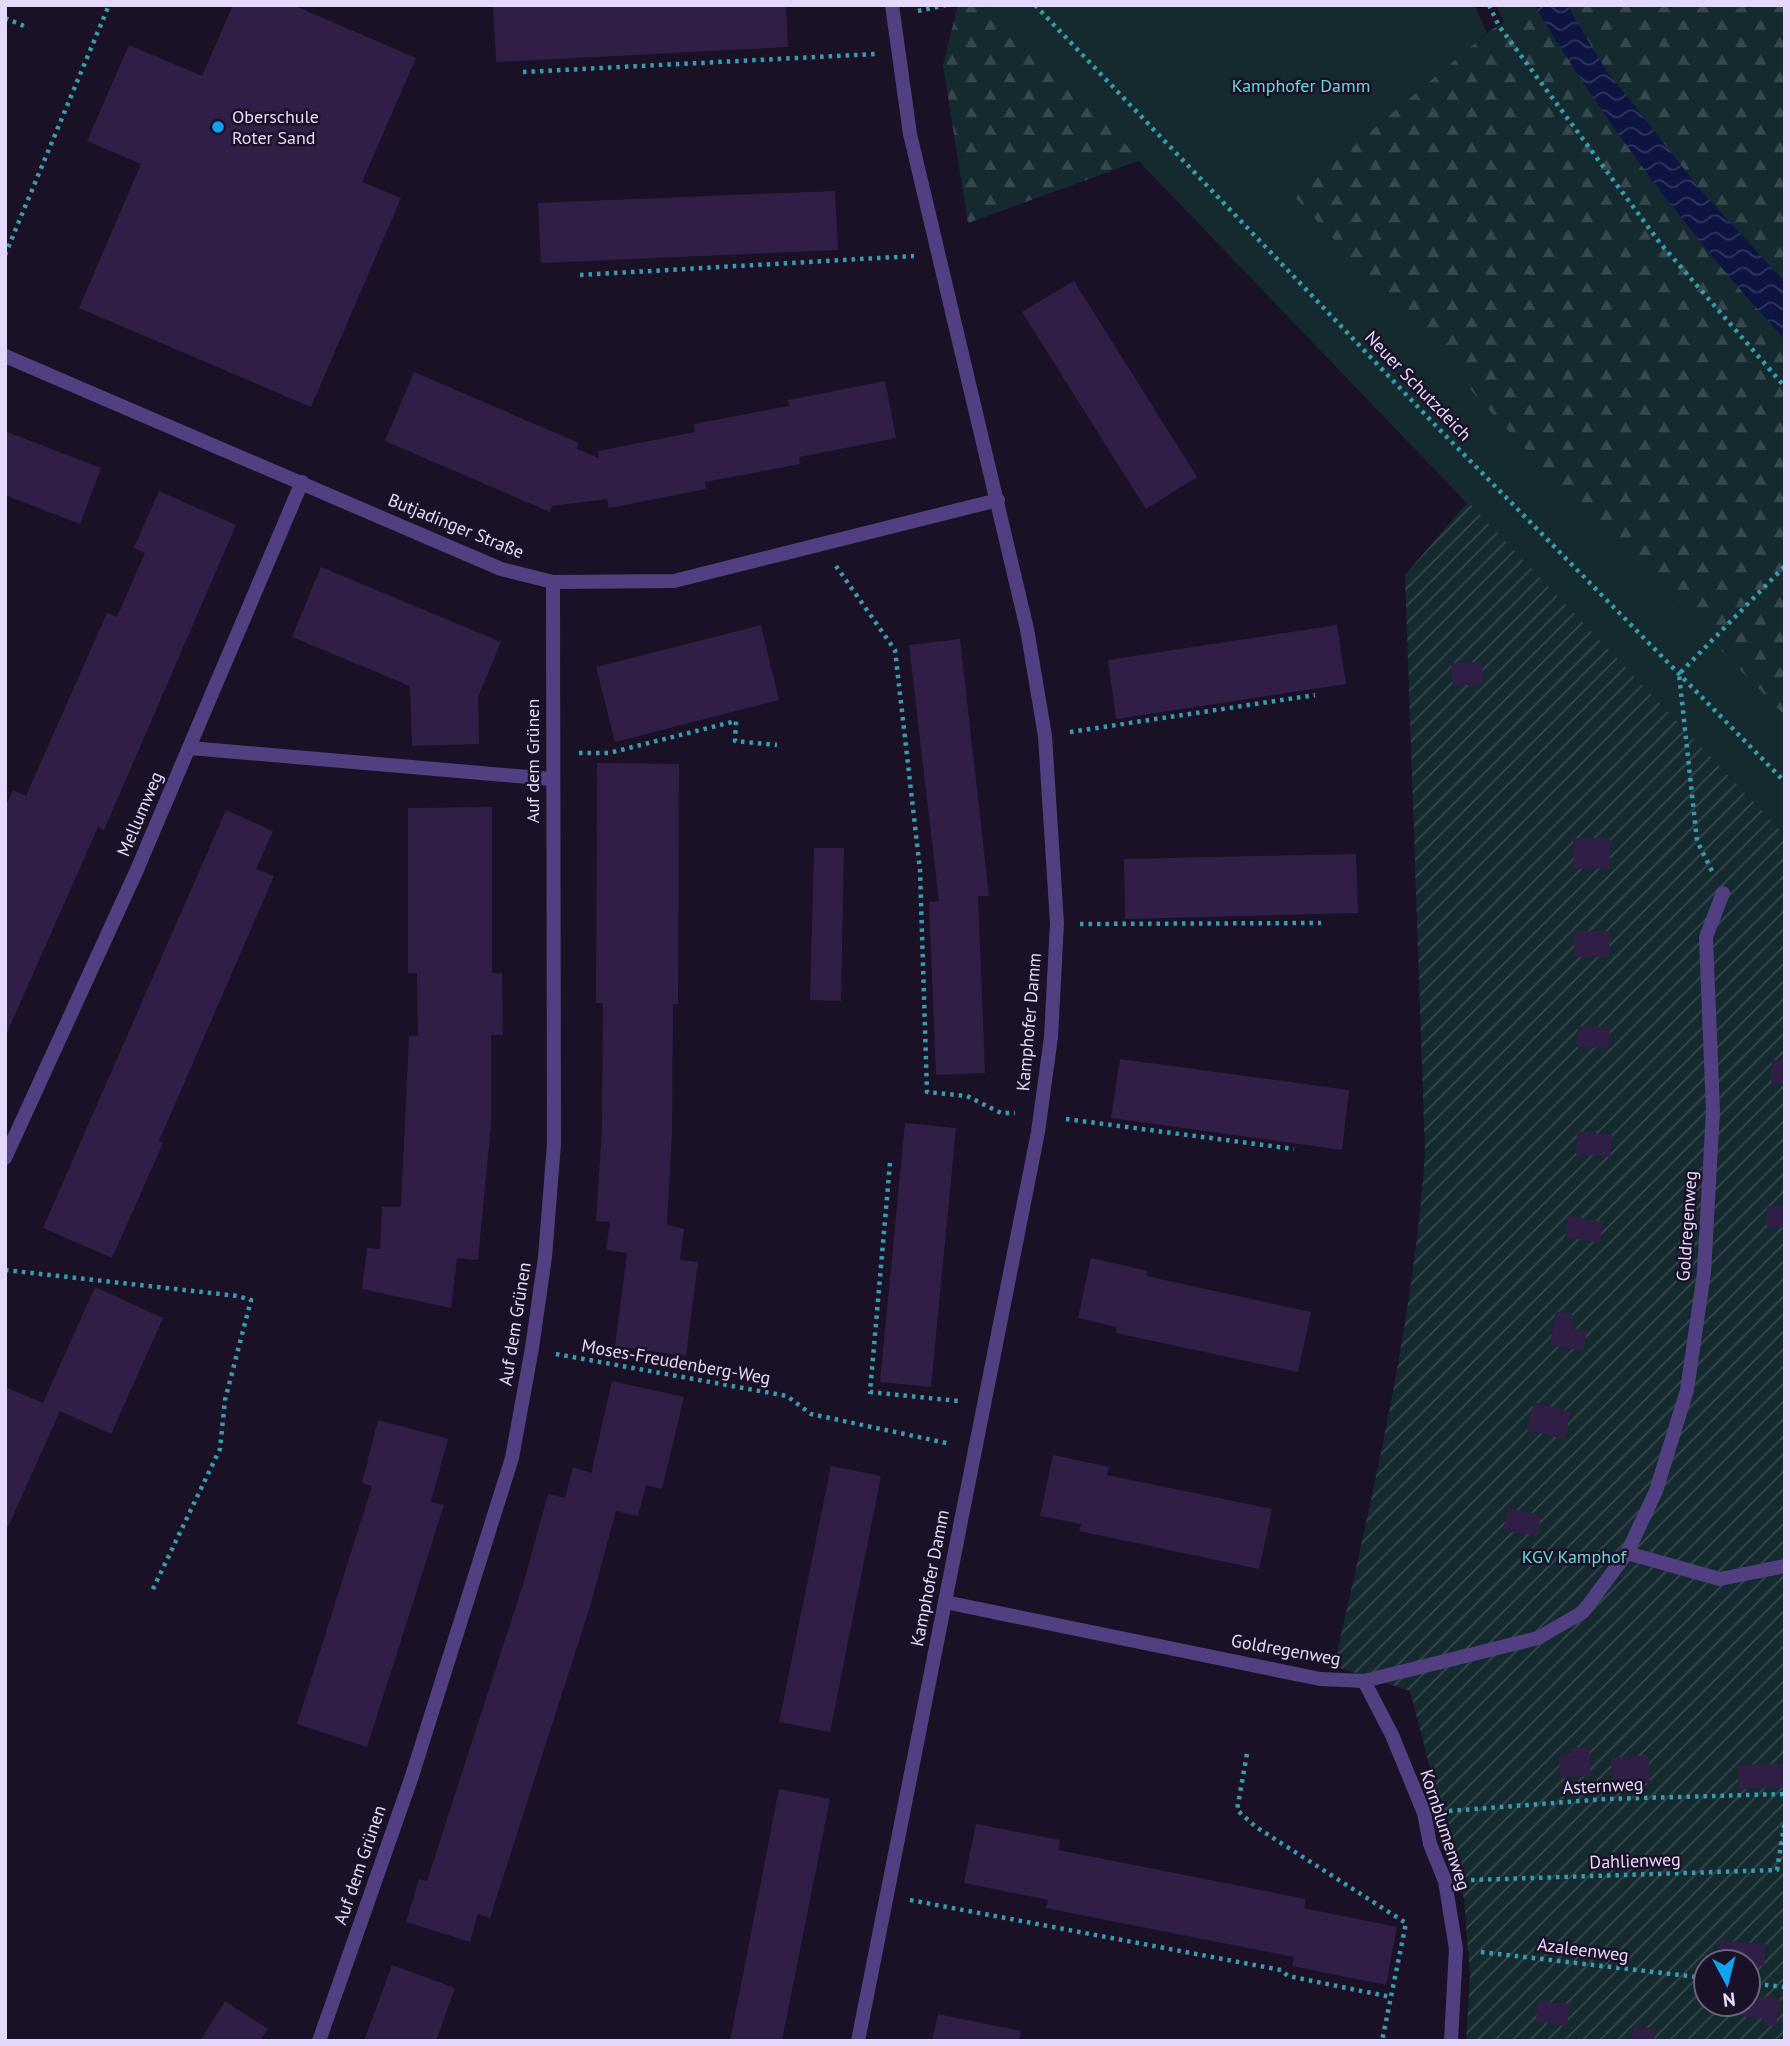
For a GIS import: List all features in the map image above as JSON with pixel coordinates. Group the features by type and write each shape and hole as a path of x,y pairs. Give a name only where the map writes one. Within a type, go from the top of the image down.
{"street":[{"name":"Kamphofer Damm","path":"858,2041 1040,1115 1051,1037 1057,923 1045,736 1027,629 910,134 892,5"},
{"name":"Butjadinger Straße","path":"5,355 501,569 552,582 674,581 998,500"},
{"name":"Mellumweg","path":"5,1158 190,748 302,482"},
{"name":"Auf dem Grünen","path":"319,2041 411,1779 512,1458 532,1348 545,1257 554,1144 552,582"},
{"path":"190,748 552,779"},
{"name":"Goldregenweg","path":"945,1602 1320,1679 1364,1681 1538,1637 1583,1612 1627,1553 1656,1491 1687,1390 1704,1273 1713,1111 1706,937 1723,893"},
{"path":"1627,1553 1720,1578 1785,1566"},
{"name":"Kornblumenweg","path":"1364,1681 1392,1735 1424,1813 1430,1844 1445,1881 1456,1949 1451,2041"}],"path":[{"path":"5,255 109,5"},
{"name":"Neuer Schutzdeich","path":"1035,5 1429,419 1785,782"},
{"path":"1489,5 1499,26 1661,243 1785,387"},
{"path":"5,18 24,26"},
{"path":"523,72 899,53"},
{"path":"580,275 876,260 937,253"},
{"path":"821,544 895,650 920,870 927,1092 967,1096 1001,1112 1294,1149"},
{"path":"1723,893 1697,841 1679,674 1785,566"},
{"path":"1045,736 1315,695"},
{"path":"552,753 610,752 736,721 735,741 777,745"},
{"path":"1057,923 1106,926 1321,923"},
{"path":"890,1163 870,1392 983,1406"},
{"path":"5,1270 238,1296 251,1300 225,1400 220,1449 152,1591"},
{"name":"Moses-Freudenberg-Weg","path":"532,1348 787,1396 811,1414 974,1449"},
{"path":"1247,1754 1237,1810 1256,1827 1406,1923 1382,2041"},
{"name":"Asternweg","path":"1424,1813 1606,1799 1785,1794"},
{"name":"Dahlienweg","path":"1445,1881 1777,1870 1785,1821"},
{"path":"887,1896 1281,1969 1288,1976 1391,1997"},
{"name":"Azaleenweg","path":"1456,1949 1692,1976"},
{"path":"1762,1985 1785,1987"}],"green space":[{"path":"958,5 989,5 1141,160 968,223 943,65"},
{"path":"989,5 1474,5 1487,33 1295,196 1523,447 1785,716 1785,835"},
{"path":"1496,5 1530,5 1504,22"},
{"path":"1530,5 1785,5 1785,716 1523,447 1294,196 1487,33"},
{"name":"KGV Kamphof","path":"1468,502 1785,835 1785,2041 1466,2041 1470,1976 1464,1899 1410,1691 1334,1666 1401,1347 1425,1153 1405,575"}],"water":[{"path":"1534,5 1567,5 1606,70 1703,193 1785,282 1785,340 1716,261 1651,179 1590,93"}],"building":[{"path":"233,5 293,5 416,58 362,182 401,198 311,407 79,308 141,164 87,141 129,45 202,76"},
{"path":"493,5 786,5 788,47 496,62"},
{"path":"835,191 838,250 541,263 538,203"},
{"path":"1074,281 1197,477 1146,509 1022,312"},
{"path":"414,372 579,443 577,449 599,458 598,451 695,432 694,424 789,406 788,400 885,381 896,438 799,457 800,464 705,482 706,489 609,508 607,499 552,506 550,512 385,441"},
{"path":"5,431 101,468 80,524 5,495"},
{"path":"159,491 236,525 104,830 98,827 5,1037 5,807 13,790 26,796 107,613 117,617 145,553 134,548"},
{"path":"321,567 501,642 478,697 479,744 412,746 410,686 292,637"},
{"path":"761,625 779,700 615,742 596,667"},
{"path":"1337,625 1346,684 1116,719 1108,660"},
{"path":"960,639 989,896 978,896 985,1073 936,1075 929,902 939,901 909,645"},
{"path":"1482,662 1483,684 1453,686 1451,663"},
{"path":"597,763 679,764 678,1004 673,1004 672,1132 667,1225 684,1229 680,1260 698,1262 686,1356 615,1346 627,1253 606,1250 610,1222 596,1221 602,1128 603,1003 596,1003"},
{"path":"492,807 492,973 502,973 503,1035 491,1035 491,1125 478,1260 457,1258 451,1308 362,1289 367,1248 380,1249 382,1207 401,1207 409,1036 418,1036 417,973 408,973 408,808"},
{"path":"226,810 273,831 256,869 274,876 159,1141 163,1143 112,1258 43,1228"},
{"path":"1573,838 1610,838 1610,868 1574,869"},
{"path":"814,848 844,848 841,1001 810,1000"},
{"path":"1356,854 1358,913 1125,919 1124,859"},
{"path":"1574,931 1609,931 1609,957 1574,957"},
{"path":"1578,1026 1610,1027 1609,1048 1577,1047"},
{"path":"1120,1059 1349,1090 1342,1150 1111,1118"},
{"path":"1772,1060 1785,1061 1785,1083 1771,1083"},
{"path":"905,1123 956,1128 931,1387 880,1382"},
{"path":"1577,1131 1612,1135 1610,1157 1576,1154"},
{"path":"1767,1206 1785,1206 1785,1227 1767,1228"},
{"path":"1568,1216 1603,1222 1600,1243 1565,1237"},
{"path":"1091,1258 1148,1271 1146,1276 1311,1312 1298,1372 1116,1333 1117,1327 1078,1318"},
{"path":"95,1287 163,1318 111,1434 60,1411 8,1527 5,1526 5,1387 43,1403"},
{"path":"1556,1312 1574,1315 1571,1328 1587,1331 1583,1351 1550,1345"},
{"path":"612,1381 684,1397 662,1489 646,1485 638,1516 616,1511 591,1603 490,1918 478,1914 470,1942 406,1922 419,1879 427,1881 524,1581 548,1494 565,1498 573,1467 591,1473"},
{"path":"1534,1402 1571,1412 1564,1439 1527,1430"},
{"path":"378,1420 448,1439 431,1502 444,1505 367,1747 297,1724 372,1486 362,1483"},
{"path":"1053,1455 1109,1467 1107,1475 1272,1509 1259,1569 1079,1531 1081,1524 1040,1516"},
{"path":"831,1466 881,1476 830,1732 779,1722"},
{"path":"1508,1508 1541,1515 1537,1536 1503,1530"},
{"path":"1589,1746 1591,1776 1560,1778 1559,1756 1570,1755 1569,1748"},
{"path":"1648,1755 1650,1783 1613,1785 1611,1758"},
{"path":"1783,1764 1783,1788 1738,1789 1738,1765"},
{"path":"779,1789 830,1799 782,2041 730,2041"},
{"path":"976,1824 1060,1840 1058,1850 1306,1899 1304,1908 1397,1927 1386,1985 1292,1966 1294,1957 1046,1908 1048,1900 964,1883"},
{"path":"1718,1940 1766,1944 1764,1966 1762,1948 1717,1948"},
{"path":"392,1965 455,1988 436,2041 364,2041"},
{"path":"1762,1997 1780,1999 1776,2026 1763,2025 1764,2019 1756,2018 1762,2018"},
{"path":"225,2001 268,2029 260,2041 200,2041"},
{"path":"1538,2001 1570,2004 1567,2026 1536,2022"},
{"path":"938,2014 1021,2031 1019,2041 932,2041"},
{"path":"1634,2026 1656,2029 1654,2041 1631,2041"}],"place":[{"name":"Oberschule Roter Sand","path":"218,127"}]}
